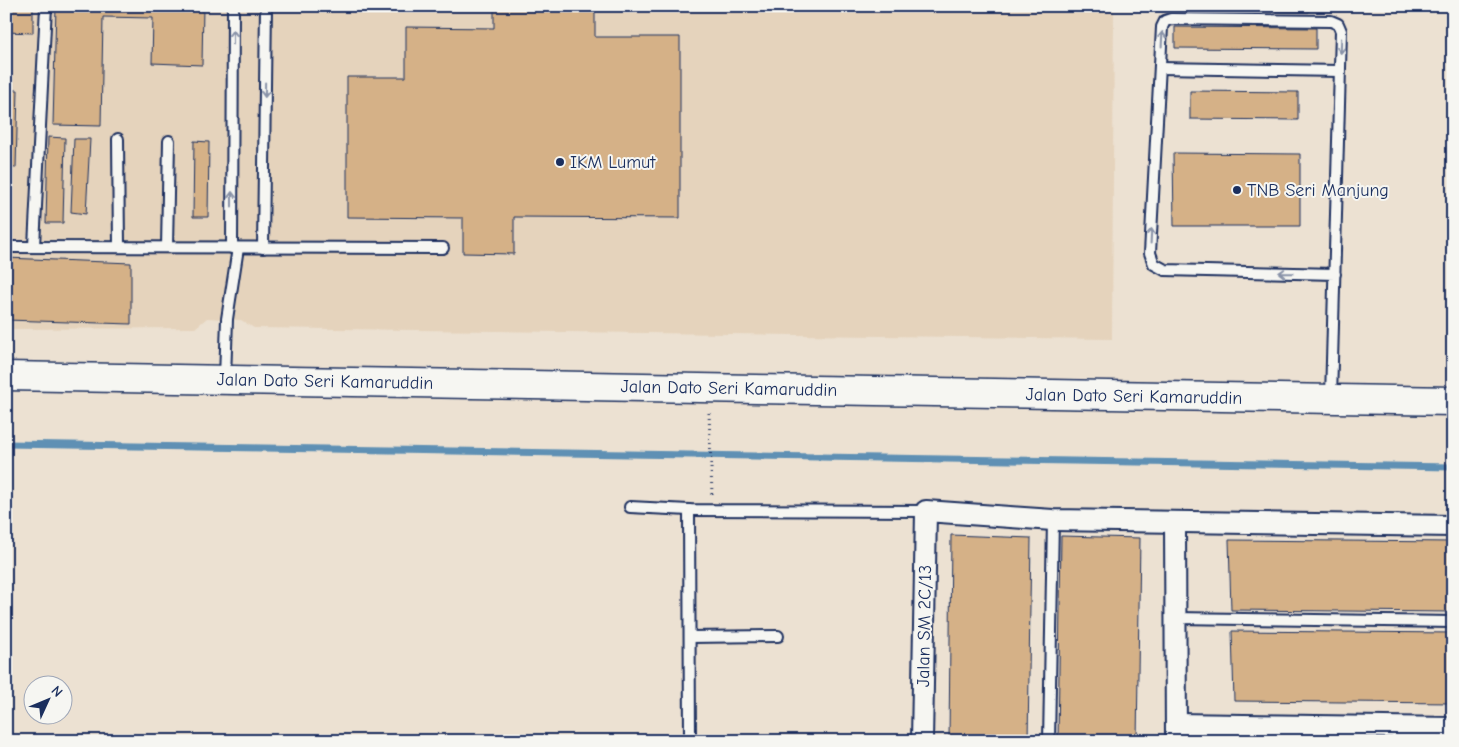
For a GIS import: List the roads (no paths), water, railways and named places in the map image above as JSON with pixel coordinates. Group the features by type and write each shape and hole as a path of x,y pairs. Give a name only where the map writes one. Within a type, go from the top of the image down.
{"street":[{"name":"Jalan Dato Seri Kamaruddin","path":"6,376 1453,401"},
{"path":"926,511 1053,520 1453,526"},
{"name":"Jalan SM 2C/13","path":"922,741 926,511"},
{"path":"1175,523 1176,732 1453,728"}],"lane":[{"path":"34,246 46,6"},
{"path":"225,379 227,319 235,248 233,6"},
{"path":"263,248 266,6"},
{"path":"1331,399 1335,274 1340,71 1342,31 1338,24 1331,21 1171,19 1165,21 1162,27 1150,253 1154,264 1165,270 1335,274"},
{"path":"1160,68 1340,71"},
{"path":"118,139 118,247"},
{"path":"167,247 170,142"},
{"path":"7,247 443,248"},
{"path":"630,507 689,510 926,511"},
{"path":"689,510 690,741"},
{"path":"1049,741 1053,520"},
{"path":"1175,618 1453,622"},
{"path":"690,637 778,636"}],"waterway":[{"path":"6,444 1453,467"}],"place":[{"name":"IKM Lumut","path":"560,162"},
{"name":"TNB Seri Manjung","path":"1237,190"}]}
